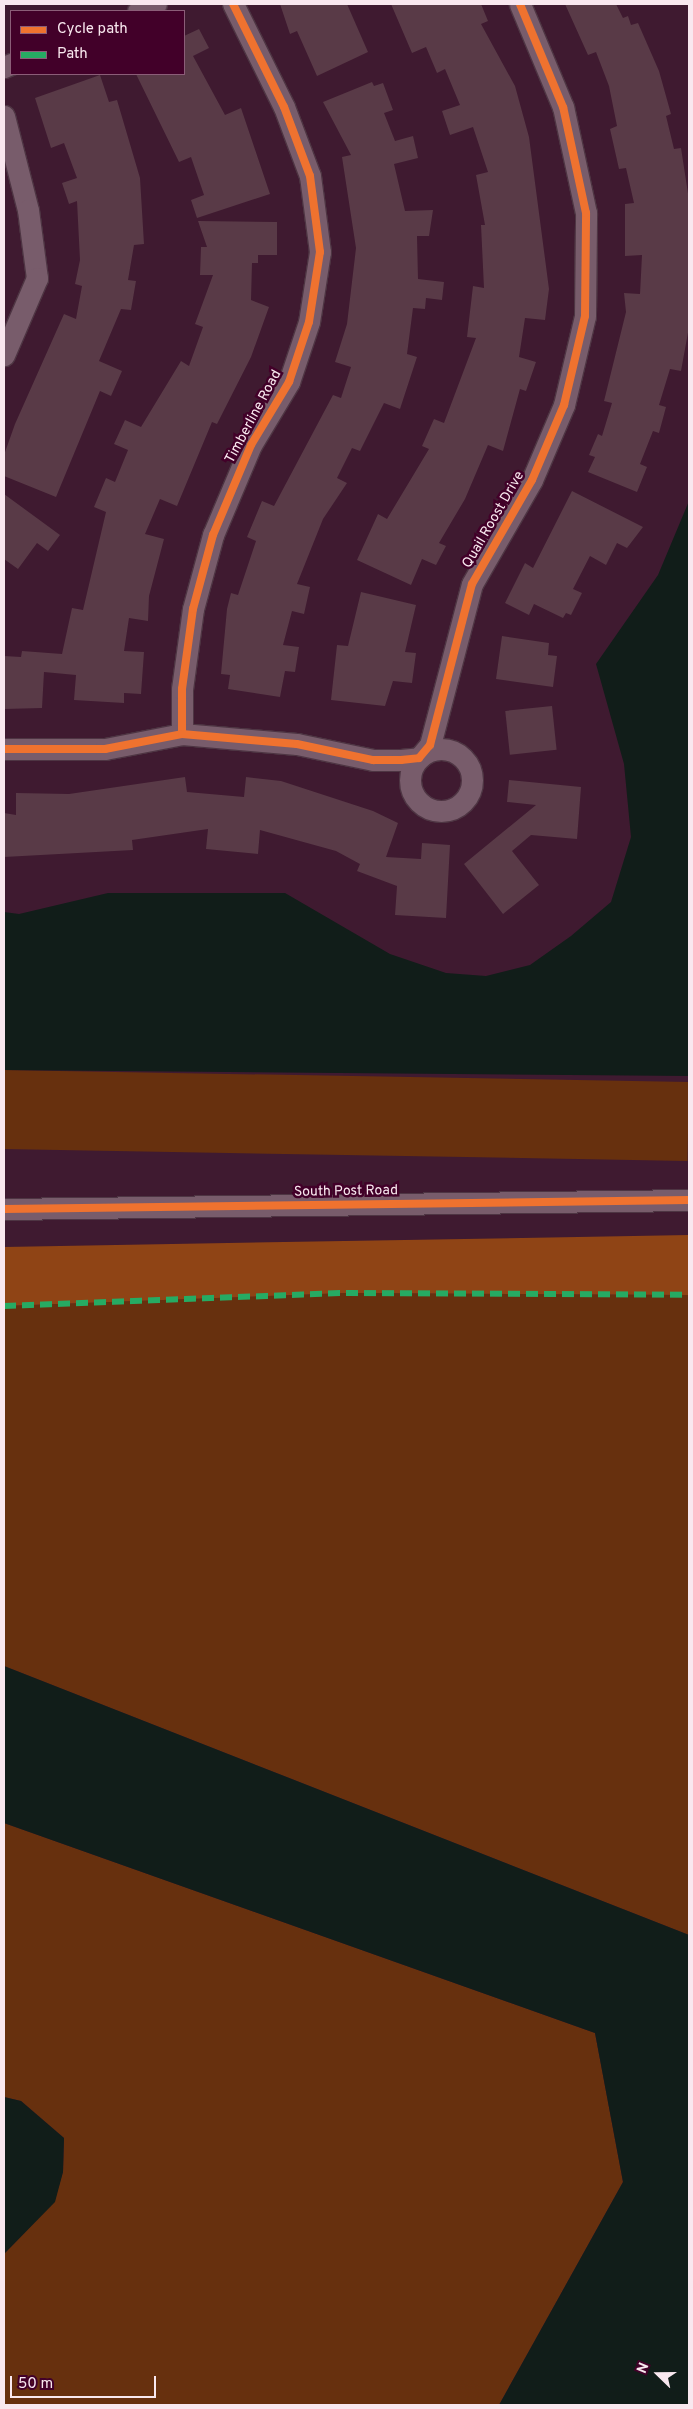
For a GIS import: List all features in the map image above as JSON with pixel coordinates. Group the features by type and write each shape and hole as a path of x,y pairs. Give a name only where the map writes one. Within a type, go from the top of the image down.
{"street":[{"path":"141,10 156,4"},
{"name":"Timberline Road","path":"182,734 182,688 192,609 213,534 251,444 289,382 309,322 320,252 310,176 284,106 233,4"},
{"name":"Quail Roost Drive","path":"4,750 106,749 182,734 297,744 373,760 420,758 439,723 472,584 532,480 564,405 584,316 586,213 563,107 520,4"},
{"path":"4,116 28,210 37,278 4,355"},
{"name":"South Post Road","path":"4,1209 689,1200"}],"shaded area":[{"path":"689,501 689,1076 4,1070 4,912 19,914 108,893 285,893 390,954 446,973 486,976 530,965 571,936 611,902 631,837 624,764 596,664 658,575"},
{"path":"4,1070 689,1082 688,1161 4,1149"},
{"path":"689,1235 689,1295 346,1293 4,1306 4,1247"},
{"path":"346,1293 689,1295 689,1935 4,1666 4,1306"},
{"path":"4,1666 689,1935 689,2405 499,2405 623,2182 595,2033 4,1823"},
{"path":"4,1823 595,2033 623,2182 499,2405 4,2405 4,2254 54,2202 63,2172 64,2138 21,2101 4,2097"},
{"path":"4,2097 21,2101 64,2138 63,2172 55,2202 4,2254"}],"building":[{"path":"280,4 347,4 368,52 317,76 297,31 290,34"},
{"path":"391,4 481,4 488,21 481,24 515,86 529,137 549,289 545,320 525,318 519,357 536,362 526,391 520,389 503,451 488,445 465,499 439,543 446,546 436,565 422,559 411,585 357,560 378,514 387,519 429,449 422,446 434,419 444,423 476,338 467,337 473,286 484,288 481,225 485,225 476,175 488,172 473,127 450,135 442,111 460,105 445,69 437,73 426,47 412,53"},
{"path":"565,4 616,4 623,18 628,16 631,25 638,23 659,71 671,114 666,116 674,149 681,148 689,200 689,327 681,371 670,369 659,405 666,407 659,433 653,431 640,464 647,467 637,492 588,472 595,457 589,455 598,434 602,436 612,403 604,401 626,312 624,293 640,294 642,255 625,256 625,204 634,203 626,168 619,169 610,129 617,126 609,86 596,52 588,55"},
{"path":"199,29 209,48 193,56 225,115 241,108 270,194 197,218 191,200 204,195 191,157 179,162 136,75 185,75 185,36"},
{"path":"100,75 109,102 117,100 140,178 144,244 134,245 128,280 136,281 131,310 121,309 99,361 122,371 111,396 100,391 56,497 4,476 4,455 15,424 64,314 76,319 82,286 75,284 80,260 77,201 69,204 62,183 77,178 64,143 51,148 35,98"},
{"path":"372,82 374,86 383,83 393,110 384,113 395,141 413,136 418,158 394,164 405,211 433,210 429,236 417,236 418,279 444,282 442,300 426,298 425,309 413,308 407,354 417,357 400,409 384,403 360,451 352,448 337,478 347,483 323,519 297,584 310,587 304,614 292,611 283,645 299,647 295,672 285,671 280,697 228,689 230,675 221,674 227,609 231,593 238,595 256,541 247,537 262,501 274,506 333,395 341,398 351,367 335,362 347,324 356,248 342,157 351,155 323,102"},
{"path":"198,221 277,222 277,255 258,255 258,263 252,263 251,300 269,307 251,357 217,424 212,422 177,506 160,499 145,534 164,539 149,596 148,621 129,618 124,651 144,652 141,694 124,693 124,703 74,700 76,675 44,672 42,708 4,709 4,656 21,657 22,651 62,654 72,608 83,610 106,512 94,507 106,478 115,482 128,450 114,444 125,420 141,427 181,361 189,366 203,327 195,324 213,275 200,275 201,247 207,247"},
{"path":"572,491 643,527 627,548 617,543 606,565 590,556 573,589 582,593 571,615 566,613 563,618 534,604 529,615 505,603 525,563 533,568"},
{"path":"4,494 60,535 48,551 37,543 18,569 4,559"},
{"path":"361,592 416,605 405,652 416,653 412,683 393,681 385,706 331,700 337,645 348,646"},
{"path":"502,636 549,643 548,655 557,656 553,687 496,679"},
{"path":"552,706 557,750 510,755 505,711"},
{"path":"185,777 187,792 244,797 246,777 281,781 373,811 398,823 386,857 421,859 422,843 450,845 446,918 395,915 397,886 357,871 360,864 336,851 260,830 258,854 206,849 208,829 132,840 133,850 4,857 4,813 16,815 16,793 69,794"},
{"path":"509,780 581,787 577,839 531,835 512,851 539,885 503,914 464,864 536,805 507,802"}],"marked path":[{"path":"4,1306 346,1293 689,1295"}],"cycle path":[{"path":"182,734 182,689 193,609 213,535 251,445 289,382 309,322 320,252 310,176 284,107 233,4"},
{"path":"4,749 105,749 182,734 297,744 373,760 401,760 419,758 430,745 472,584 532,480 564,405 585,316 586,213 563,107 520,4"},
{"path":"4,1209 689,1200"}]}
